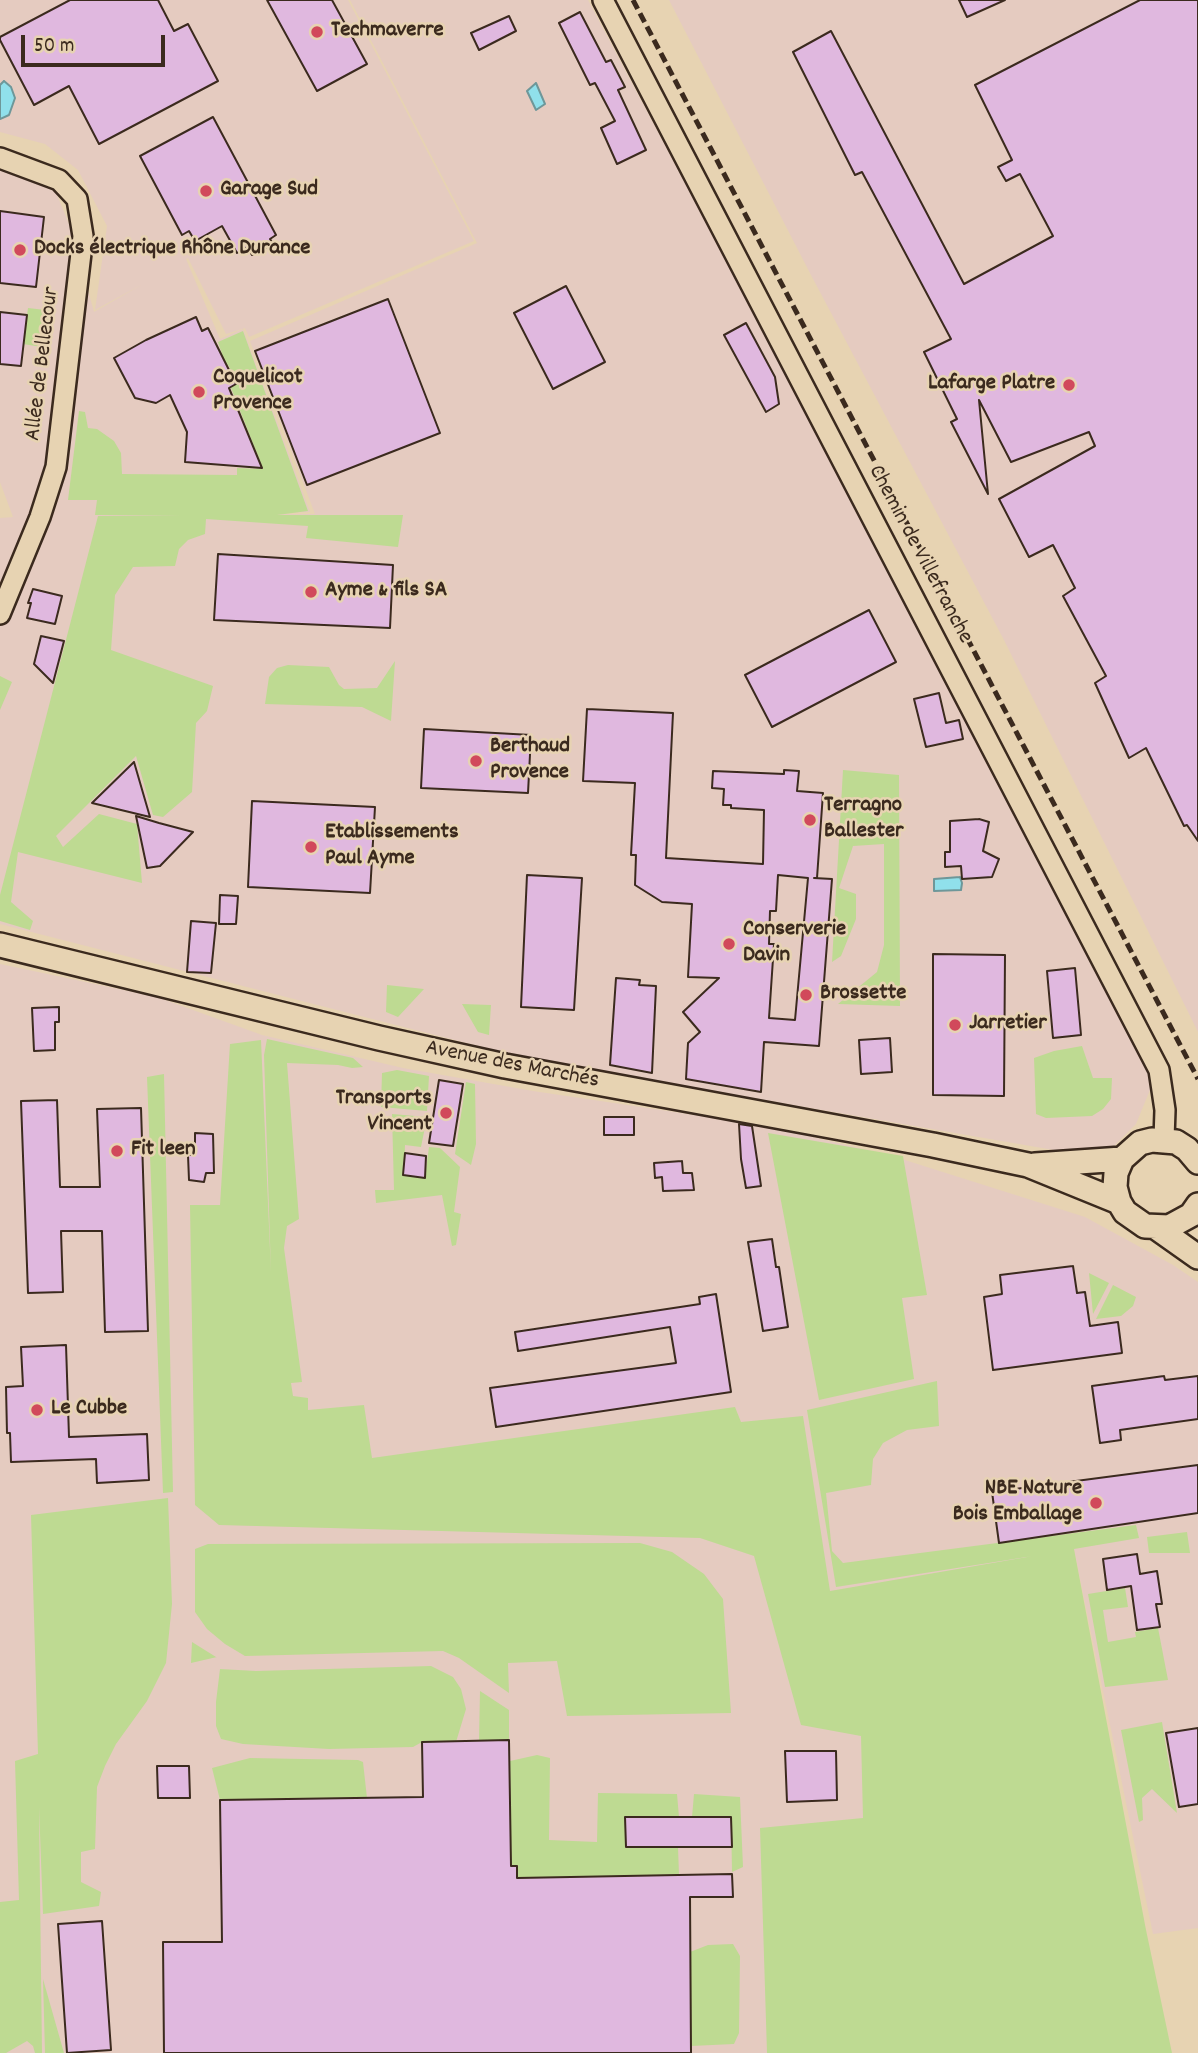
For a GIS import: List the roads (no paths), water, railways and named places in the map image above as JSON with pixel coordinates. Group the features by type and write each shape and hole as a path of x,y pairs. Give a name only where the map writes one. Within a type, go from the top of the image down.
{"street":[{"name":"Chemin de Villefranche","path":"603,0 1159,1070 1165,1110 1164,1139"},
{"name":"Allée de Bellecour","path":"0,158 59,180 76,199 83,236 56,467 32,538 0,614"},
{"name":"Avenue des Marchés","path":"0,945 379,1038 505,1066 933,1144 1028,1165 1119,1202 1134,1220 1157,1228 1198,1257"},
{"path":"1119,1202 1115,1187 1116,1173 1122,1159 1140,1143 1164,1139 1187,1149 1198,1162"},
{"name":"Avenue des Marchés","path":"1028,1165 1122,1159"},
{"path":"1157,1228 1181,1223 1194,1210"},
{"path":"1194,1210 1193,1239 1198,1251"}],"water":[{"path":"4,81 11,87 15,98 9,115 0,119 0,85"},
{"path":"536,83 545,104 536,110 527,91"},
{"path":"960,877 961,890 934,891 934,879"}],"railway":[{"path":"633,0 1198,1079"}],"place":[{"name":"Techmaverre","path":"317,32"},
{"name":"Garage Sud","path":"206,191"},
{"name":"Docks électrique Rhône Durance","path":"20,250"},
{"name":"Lafarge Platre","path":"1069,385"},
{"name":"Coquelicot Provence","path":"199,392"},
{"name":"Ayme & fils SA","path":"311,592"},
{"name":"Berthaud Provence","path":"476,761"},
{"name":"Terragno Ballester","path":"810,820"},
{"name":"Etablissements Paul Ayme","path":"311,847"},
{"name":"Conserverie Davin","path":"729,944"},
{"name":"Brossette","path":"806,995"},
{"name":"Jarretier","path":"955,1025"},
{"name":"Transports Vincent","path":"446,1113"},
{"name":"Fit leen","path":"117,1151"},
{"name":"Le Cubbe","path":"37,1410"},
{"name":"NBE Nature Bois Emballage","path":"1096,1503"}]}
